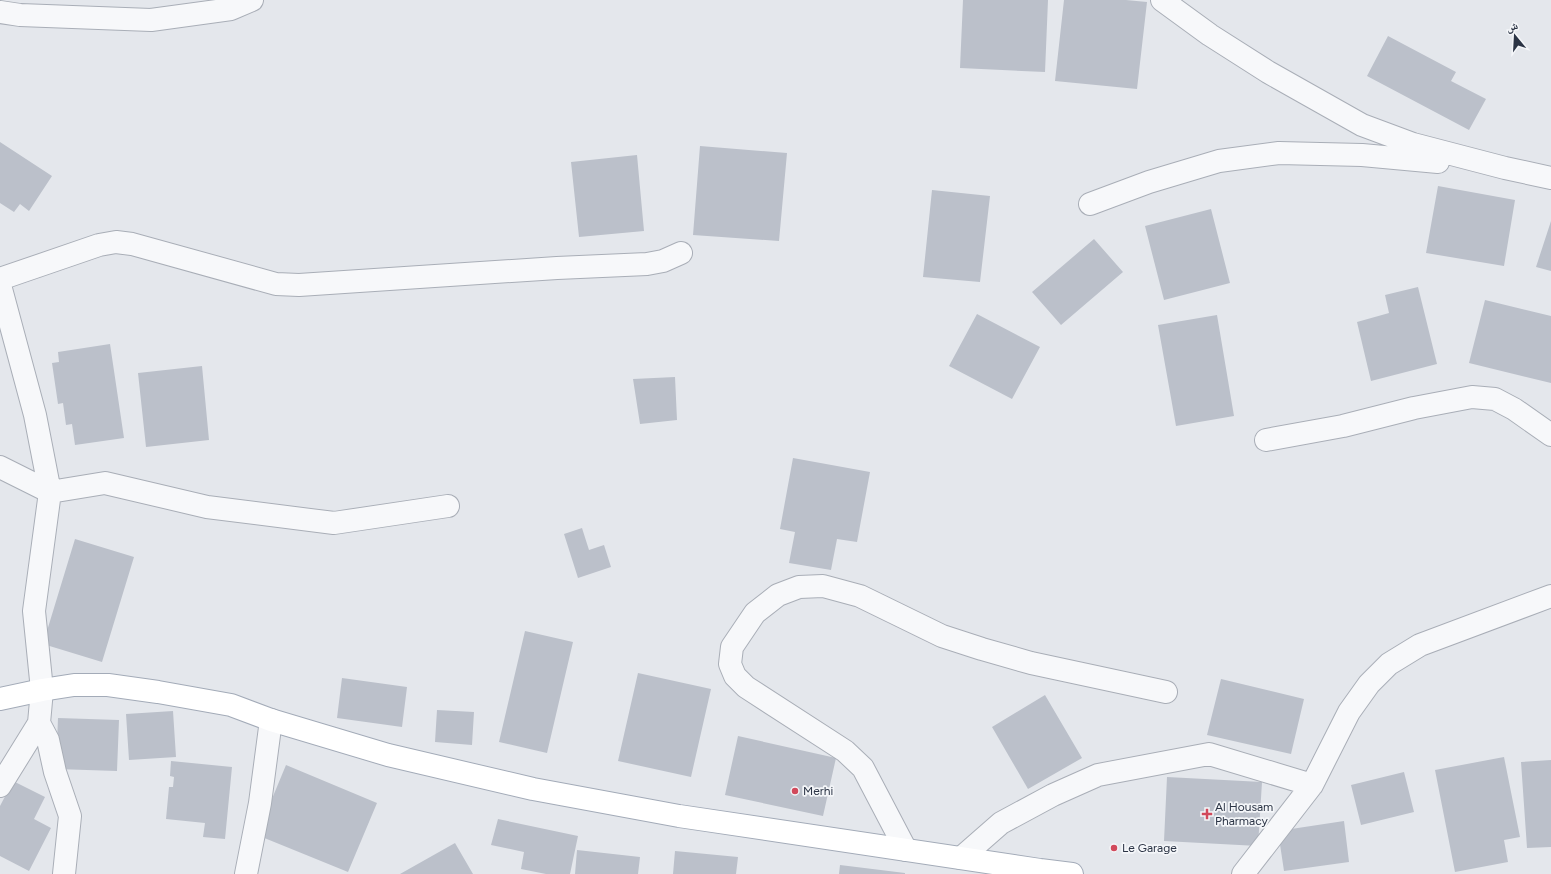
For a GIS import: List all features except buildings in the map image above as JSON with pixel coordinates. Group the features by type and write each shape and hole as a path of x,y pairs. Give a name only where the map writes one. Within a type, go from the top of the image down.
{"main road":[{"path":"0,700 42,690 74,685 108,685 158,692 231,706 271,720 388,755 533,789 679,816 1072,874"}],"street":[{"path":"1162,0 1210,35 1268,72 1362,125 1413,144 1505,168 1551,178"},
{"path":"0,12 20,15 151,20 231,9 245,2"},
{"path":"1090,204 1149,182 1219,161 1279,153 1362,155 1505,168"},
{"path":"0,279 99,245 116,242 132,244 276,284 298,285 557,268 647,264 663,261 681,254"},
{"path":"0,285 35,416 50,492 34,610 42,690 39,723 0,786"},
{"path":"1266,440 1343,426 1414,408 1472,397 1495,399 1514,409 1551,435"},
{"path":"0,467 50,492 105,484 207,507 334,523 448,506"},
{"path":"906,850 863,768 844,751 746,687 735,676 730,664 732,647 755,613 778,596 799,587 823,586 860,596 942,636 982,649 1031,663 1166,692"},
{"path":"1243,874 1312,785 1348,712 1369,684 1389,664 1420,645 1551,596"},
{"path":"248,870 260,803 271,720"},
{"path":"39,723 48,740 55,772 70,816 64,874"},
{"path":"961,858 1001,823 1053,795 1098,775 1209,754 1312,785"}],"place":[{"name":"Merhi","path":"795,791"},
{"name":"Al Housam Pharmacy","path":"1207,814"},
{"name":"Le Garage","path":"1114,848"}]}
